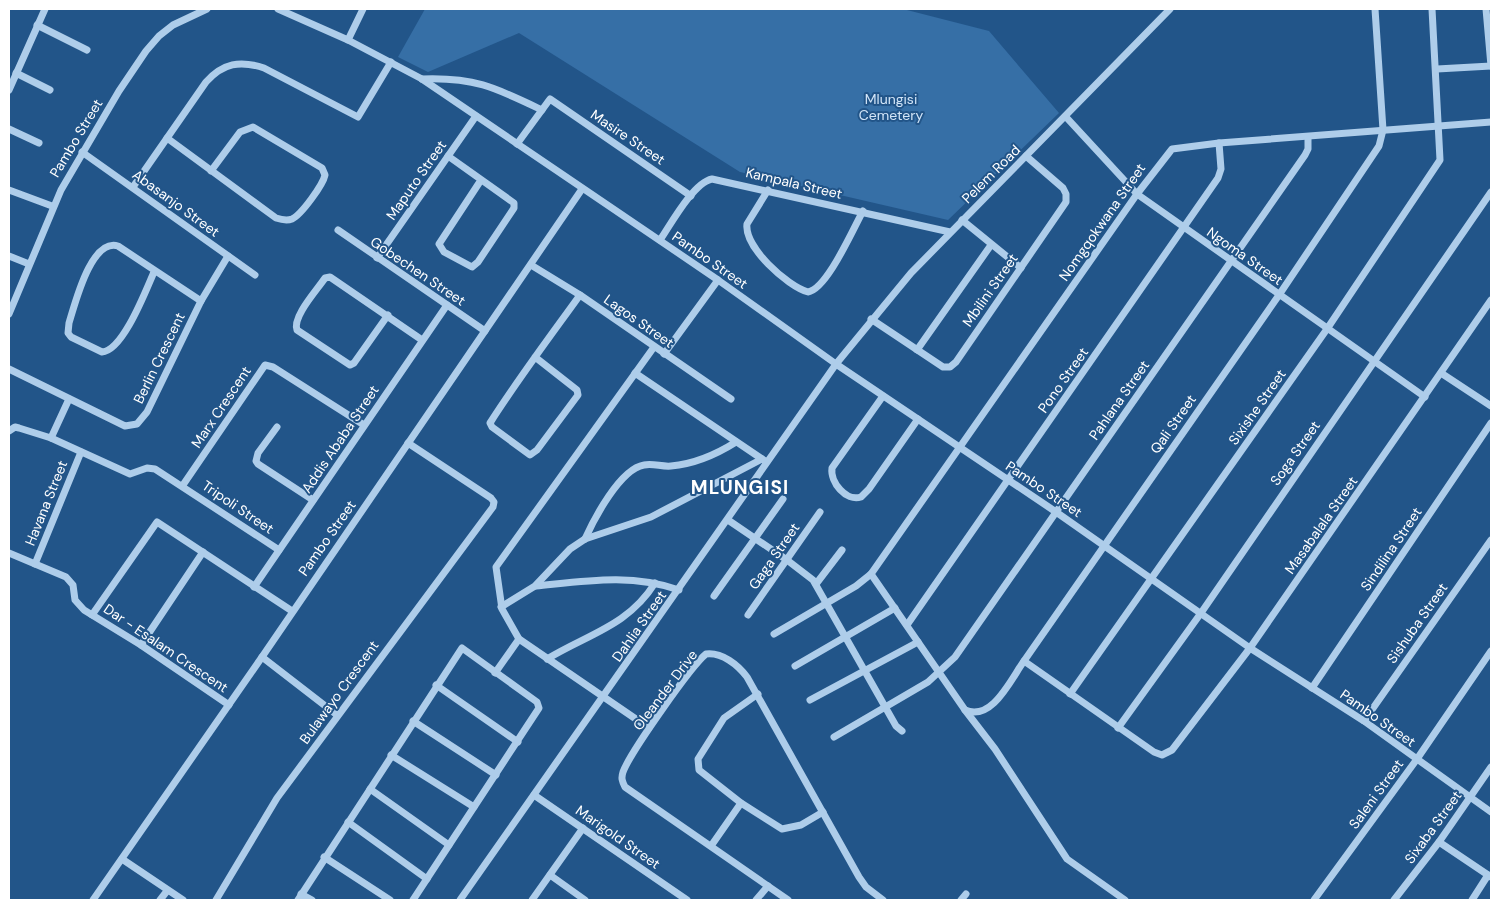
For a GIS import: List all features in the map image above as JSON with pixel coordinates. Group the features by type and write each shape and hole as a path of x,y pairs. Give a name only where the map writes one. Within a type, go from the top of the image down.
{"street":[{"path":"9,90 45,9"},
{"name":"Pambo Street","path":"9,314 52,206 119,91 152,43 173,25 207,9"},
{"name":"Pambo Street","path":"278,9 348,40 422,79 660,240 836,364 1056,512 1250,648 1364,721 1491,812"},
{"path":"348,40 363,9"},
{"name":"Pelem Road","path":"836,364 871,320 950,232 1066,117 1170,9"},
{"path":"1375,9 1383,130"},
{"name":"Sixishe Street","path":"1070,694 1327,329 1440,160 1440,125 1432,9"},
{"path":"1437,70 1491,66 1486,9"},
{"path":"37,25 87,50"},
{"path":"133,187 206,82 229,64 250,64 264,68 358,118 391,62"},
{"path":"16,73 50,90"},
{"path":"422,79 471,80 498,89 542,110 517,144"},
{"name":"Masire Street","path":"542,110 550,100 691,196"},
{"name":"Maputo Street","path":"377,258 476,116"},
{"name":"Ngoma Street","path":"1066,117 1137,194 1424,397"},
{"name":"Nomgqokwana Street","path":"871,574 1137,194 1172,149 1219,143 1491,122"},
{"path":"166,138 211,171 276,218 283,220 294,218 304,209 325,175 322,168 253,127 240,132 211,171"},
{"path":"9,129 39,143"},
{"name":"Qali Street","path":"965,710 976,713 988,708 1024,661 1279,295 1377,150 1381,142 1383,130"},
{"name":"Pahlana Street","path":"834,737 886,709 940,673 955,657 1305,155 1308,148 1308,136"},
{"name":"Pono Street","path":"907,625 1220,175 1219,143"},
{"name":"Abasanjo Street","path":"82,152 255,275"},
{"path":"448,156 512,200 515,205 478,262 472,267 444,252 440,244 481,180"},
{"name":"Mbilini Street","path":"871,320 943,367 953,365 1065,205 1067,198 1063,188 1026,156"},
{"name":"Kampala Street","path":"660,240 691,196 703,183 712,179 863,211 950,232"},
{"name":"Pambo Street","path":"93,900 262,657 582,189"},
{"path":"9,190 52,206"},
{"path":"768,190 747,224 750,240 758,252 789,282 808,292 818,286 835,263 863,211"},
{"name":"Soga Street","path":"1118,728 1201,613 1491,192"},
{"path":"962,220 1020,268"},
{"name":"Gobechen Street","path":"338,230 485,331"},
{"path":"154,272 121,339 111,350 102,352 71,337 68,333 68,323 93,260 103,247 111,244 118,246 201,302"},
{"path":"917,350 991,245"},
{"path":"9,256 30,264"},
{"name":"Berlin Crescent","path":"9,369 125,426 137,424 147,412 201,302 228,256"},
{"name":"Lagos Street","path":"531,265 580,296 731,399"},
{"path":"388,315 354,363 350,365 297,330 295,326 297,318 328,277 388,315 422,340"},
{"path":"664,354 718,280"},
{"path":"535,357 577,390 578,394 537,450 530,454 490,424 535,357 580,296"},
{"name":"Masabalala Street","path":"1118,728 1154,752 1162,755 1176,747 1250,648 1491,300"},
{"name":"Addis Ababa Street","path":"254,587 447,305"},
{"path":"649,728 547,660 519,639 501,607 498,586 498,563 654,347"},
{"name":"Dahlia Street","path":"460,900 728,520 765,461 836,364"},
{"name":"Marx Crescent","path":"183,485 267,365 364,424"},
{"path":"635,372 765,461"},
{"path":"1441,373 1491,406"},
{"path":"883,396 832,468 831,474 834,484 852,498 861,497 869,489 918,419"},
{"path":"51,438 69,399"},
{"name":"Sindilina Street","path":"1312,688 1491,423"},
{"name":"Tripoli Street","path":"9,431 15,427 51,438 130,474 152,468 183,485 279,550"},
{"path":"277,427 258,453 256,461 313,500"},
{"path":"585,539 600,508 637,468 646,464 670,467 684,464 724,450 736,442"},
{"name":"Bulawayo Crescent","path":"216,900 277,798 493,507 494,502 491,498 408,443"},
{"name":"Havana Street","path":"35,564 81,452"},
{"path":"501,607 536,586 570,549 585,539 651,517 765,461"},
{"path":"714,596 783,499"},
{"name":"Gaga Street","path":"748,615 820,512"},
{"path":"728,520 787,560 816,584 828,603 863,672 896,726 902,731"},
{"name":"Dar - Esalam Crescent","path":"228,705 92,615 154,522 159,522 292,611"},
{"name":"Sishuba Street","path":"1364,721 1491,540"},
{"path":"816,584 842,550"},
{"path":"140,645 203,552"},
{"path":"9,553 72,582 77,605 92,615"},
{"path":"774,634 828,603 871,574 965,710 995,749 1067,859 1126,900"},
{"path":"536,586 616,579 655,583 679,590"},
{"path":"547,660 619,622 643,600 655,583"},
{"path":"795,666 845,639 895,608"},
{"path":"494,673 519,639"},
{"path":"810,700 918,642"},
{"path":"312,900 299,897 412,721 462,648 536,702 538,712 413,900"},
{"name":"Saleni Street","path":"1314,900 1417,759 1491,651"},
{"name":"Oleander Drive","path":"788,900 625,787 622,781 624,770 649,728 706,654 715,654 733,663 747,676 862,882 883,900"},
{"path":"262,657 337,715"},
{"path":"1024,661 1118,728"},
{"path":"436,685 518,742"},
{"path":"758,694 724,718 698,759 700,770 741,803 782,829 801,825 823,812"},
{"path":"412,721 496,775"},
{"path":"391,755 474,807"},
{"name":"Sixaba Street","path":"1394,900 1439,842 1491,767"},
{"path":"370,789 449,845"},
{"name":"Marigold Street","path":"534,795 687,900"},
{"path":"711,846 741,803"},
{"path":"348,822 427,879"},
{"path":"532,900 583,828"},
{"path":"1439,842 1490,876 1472,900"},
{"path":"324,857 390,900"},
{"path":"122,859 183,900"},
{"path":"550,875 585,900"},
{"path":"756,900 768,886"},
{"path":"160,900 167,891"}],"green space":[{"name":"Mlungisi Cemetery","path":"425,9 903,9 989,31 1059,113 948,220 740,172 519,33 428,72 398,57"}],"district":[{"name":"MLUNGISI","path":"740,487"}]}
